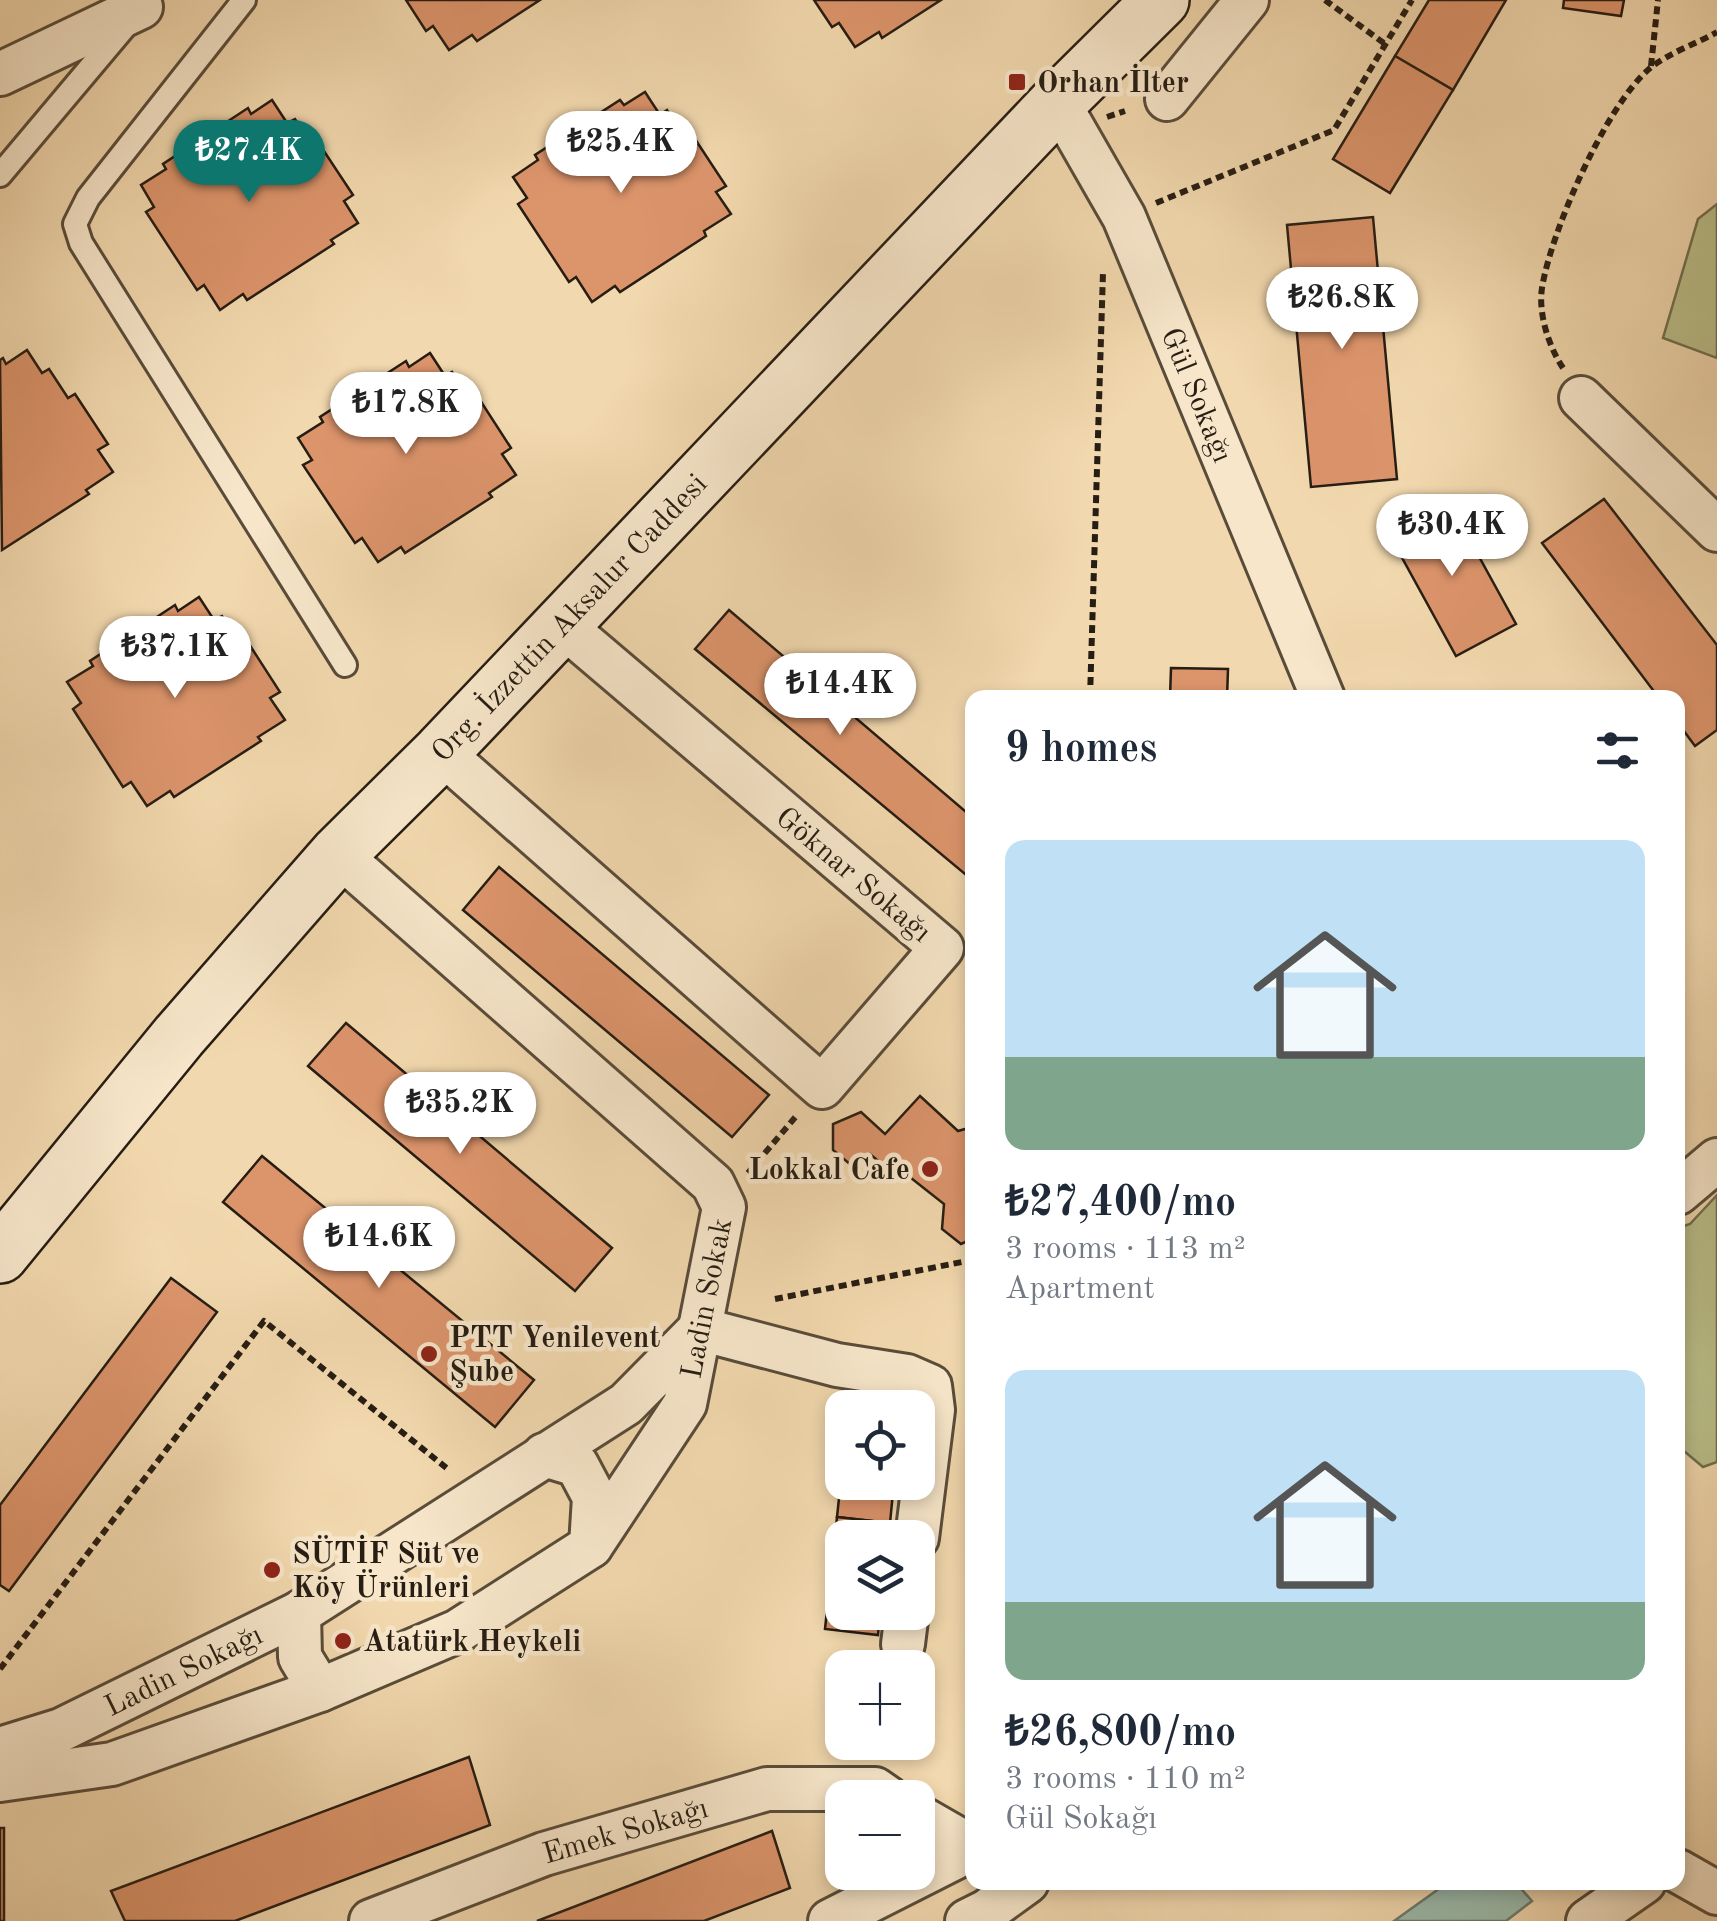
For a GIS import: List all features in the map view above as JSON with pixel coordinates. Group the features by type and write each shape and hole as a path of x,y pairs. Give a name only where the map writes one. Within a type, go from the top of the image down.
{"main road":[{"name":"Org. İzzettin Aksalur Caddesi","path":"0,1255 179,1036 338,854 441,752 1058,102 1161,0"}],"street":[{"path":"1168,99 1247,0"},
{"path":"0,74 142,2"},
{"name":"Gül Sokağı","path":"1058,102 1124,217 1320,690"},
{"path":"1581,398 1717,530"},
{"name":"Göknar Sokağı","path":"560,624 942,948 822,1087"},
{"path":"441,752 822,1087"},
{"name":"Ladin Sokak","path":"0,1780 112,1764 320,1690 458,1632 591,1546 685,1404 724,1207 713,1184 338,854"},
{"path":"1685,1187 1717,1160"},
{"path":"700,1329 836,1364 908,1376 930,1386 934,1410 919,1520"},
{"name":"Ladin Sokağı","path":"0,1749 61,1730 299,1613 626,1404 700,1329"},
{"path":"544,1455 576,1466 594,1498 591,1546"},
{"path":"299,1613 300,1657 320,1690"},
{"name":"Emek Sokağı","path":"371,1921 544,1854 767,1788 825,1789"},
{"path":"935,1826 965,1844"},
{"path":"830,1921 965,1852"},
{"path":"1685,1875 1717,1893"},
{"path":"967,1921 1016,1890"},
{"path":"1588,1921 1633,1890"}],"lane":[{"path":"244,0 88,198 75,224 81,243 346,665"},
{"path":"0,174 142,2"}],"path":[{"path":"1324,0 1386,44"},
{"path":"1140,210 1334,130 1412,0"},
{"path":"1651,67 1658,0"},
{"path":"1581,398 1550,348 1541,291 1567,207 1620,100 1651,67 1717,32"},
{"path":"1090,690 1104,265"},
{"path":"724,1207 822,1087"},
{"path":"775,1299 965,1261"},
{"path":"0,1669 264,1321 482,1496"}],"green space":[{"path":"1717,204 1717,358 1663,338 1698,219"},
{"path":"1717,1195 1717,1462 1703,1467 1685,1452 1685,1226"}],"shaded area":[{"path":"1437,1890 1522,1890 1532,1901 1506,1921 1394,1921"}],"building":[{"path":"406,0 540,0 477,41 472,35 449,50 433,26 426,31"},
{"path":"814,0 941,0 882,38 879,32 855,47 839,23 832,27"},
{"path":"1429,0 1506,0 1453,90 1395,56"},
{"path":"1564,0 1624,0 1621,16 1563,8"},
{"path":"1395,56 1453,90 1390,193 1333,159"},
{"path":"645,92 660,115 667,110 686,140 693,136 726,186 716,192 731,214 704,231 706,236 620,292 615,286 592,302 576,277 569,282 518,204 527,198 513,177 538,160 535,155 620,100 624,105"},
{"path":"272,100 287,123 295,119 314,148 320,145 353,195 344,201 358,223 331,240 334,244 247,300 243,294 220,310 204,285 197,290 146,212 154,207 141,185 166,169 163,164 248,108 251,114"},
{"path":"1373,217 1397,479 1311,487 1287,225"},
{"path":"27,350 42,373 49,369 68,398 75,394 108,444 98,450 113,472 86,490 89,494 2,550 0,360 3,358 6,364"},
{"path":"430,353 445,376 452,372 472,401 478,397 511,448 502,454 516,475 489,493 492,497 405,553 401,547 378,562 362,538 355,543 303,465 312,460 298,438 323,422 320,417 406,361 409,367"},
{"path":"1604,499 1717,645 1717,730 1695,746 1685,732 1685,690 1653,690 1542,543"},
{"path":"1449,502 1516,624 1456,656 1389,534"},
{"path":"199,597 214,620 222,616 241,645 247,641 280,692 270,698 285,720 258,737 261,741 174,797 170,791 147,806 131,782 123,787 73,709 81,703 67,682 93,666 90,661 175,605 178,611"},
{"path":"729,610 965,811 965,874 695,649"},
{"path":"1171,668 1228,669 1227,690 1170,690"},
{"path":"499,867 769,1095 732,1137 463,910"},
{"path":"346,1023 612,1248 575,1291 308,1066"},
{"name":"Lokkal Cafe","path":"920,1096 958,1131 965,1129 965,1242 961,1244 942,1229 944,1204 906,1174 895,1175 870,1154 851,1165 833,1150 833,1124 861,1112 885,1134"},
{"path":"262,1156 534,1380 495,1427 223,1202"},
{"path":"171,1278 217,1312 9,1591 0,1585 0,1505"},
{"path":"839,1500 892,1500 890,1520 837,1517"},
{"path":"834,1630 878,1630 878,1635"},
{"path":"469,1757 490,1825 235,1921 125,1921 111,1891"},
{"path":"0,1828 4,1828 4,1921 0,1921"},
{"path":"772,1831 790,1888 704,1921 537,1921"}],"place":[{"name":"Orhan İlter","path":"1017,82"},
{"name":"Lokkal Cafe","path":"930,1169"},
{"name":"PTT Yenilevent Şube","path":"429,1354"},
{"name":"SÜTİF Süt ve Köy Ürünleri","path":"272,1570"},
{"name":"Atatürk Heykeli","path":"343,1641"}]}
